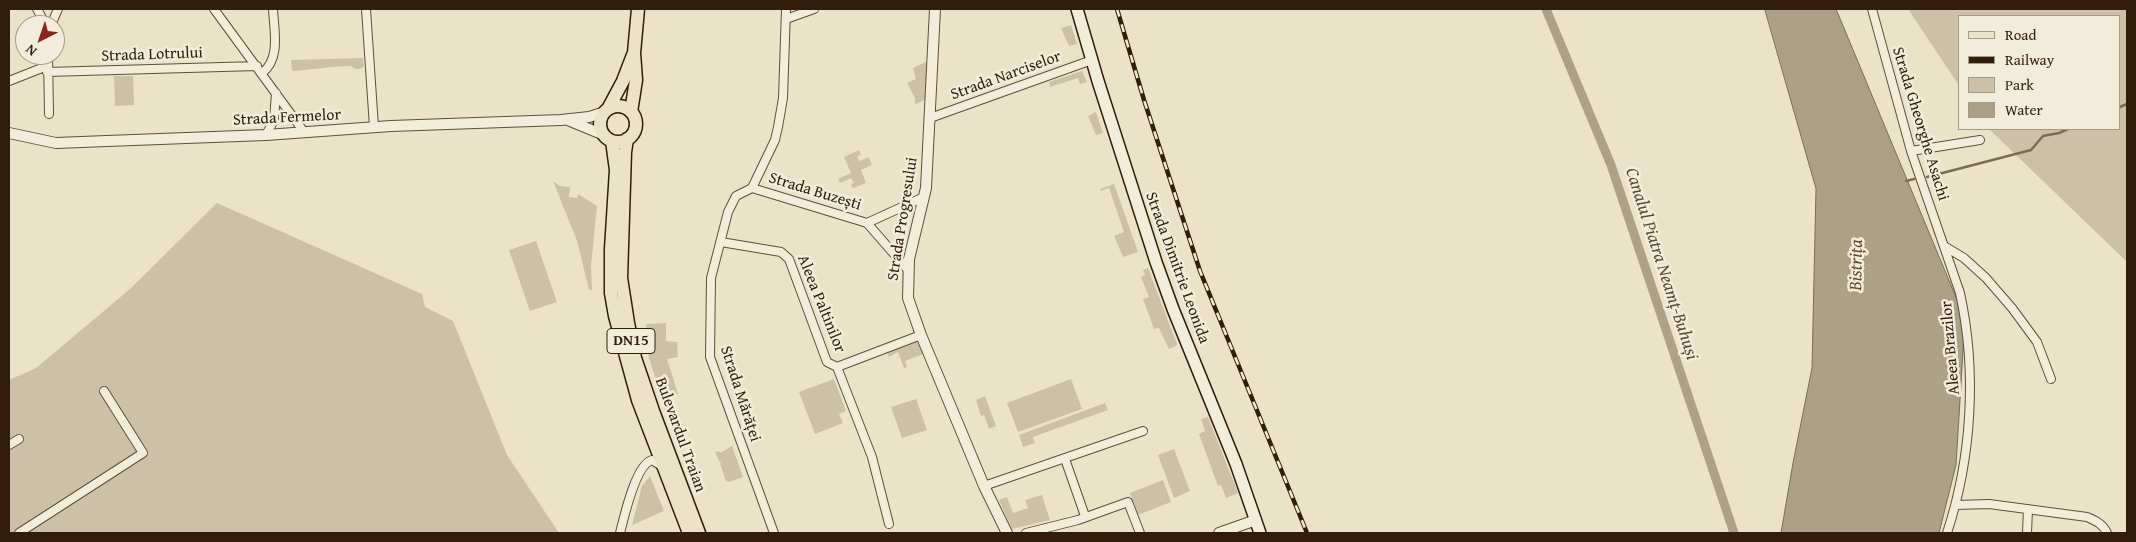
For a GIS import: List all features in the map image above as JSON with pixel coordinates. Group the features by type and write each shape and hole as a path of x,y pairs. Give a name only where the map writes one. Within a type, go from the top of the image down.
{"main road":[{"name":"DN15","path":"627,139 635,129 634,117 631,112 636,80 634,53 638,9"},
{"name":"Strada Dimitrie Leonida","path":"1078,9 1092,60 1164,285 1236,464 1260,533"},
{"name":"DN15","path":"608,138 600,121 623,81 634,53"},
{"path":"606,110 623,107 631,112"},
{"path":"608,138 617,142 627,139"},
{"name":"Bulevardul Traian","path":"608,138 616,170 611,249 611,293 630,374 689,533"},
{"name":"Bulevardul Traian","path":"627,139 621,278 634,358 699,533"}],"street":[{"path":"214,9 304,132"},
{"path":"259,69 270,67 275,53 273,9"},
{"path":"366,9 374,127"},
{"name":"Strada Mărăței","path":"774,533 710,358 711,278 734,199 739,193 752,188 775,140 783,98 786,9"},
{"path":"786,19 814,9"},
{"name":"Strada Progresului","path":"935,9 924,197 908,270 908,298 984,486 1007,533"},
{"name":"Strada Gheorghe Asachi","path":"1872,9 1912,151 1944,246"},
{"name":"Strada Narciselor","path":"930,118 1092,60"},
{"path":"47,65 49,114"},
{"name":"Strada Lotrului","path":"9,81 47,69 259,69"},
{"path":"266,135 274,120 276,93"},
{"name":"Strada Fermelor","path":"9,133 56,143 266,135 374,127 567,120 589,117 606,110"},
{"name":"Strada Fermelor","path":"567,120 608,138"},
{"path":"1912,151 1980,140"},
{"name":"Strada Buzești","path":"752,188 867,223 908,270"},
{"path":"867,223 924,197"},
{"name":"Aleea Paltinilor","path":"720,242 774,250 786,254 827,362 837,366 921,334"},
{"path":"1944,246 1964,258 1986,278 2012,308 2036,342 2051,379"},
{"name":"Aleea Brazilor","path":"1944,246 1960,293 1966,318 1970,406 1962,483 1947,533"},
{"name":"Aleea Paltinilor","path":"837,366 872,457 889,524"},
{"path":"19,533 143,454 104,391"},
{"path":"984,486 1143,431"},
{"path":"9,445 19,439"},
{"path":"1065,459 1085,516"},
{"path":"620,533 638,473 648,461 652,460 663,467"},
{"path":"1026,533 1128,502 1140,533"},
{"path":"1956,505 1989,504 2087,517 2098,522 2107,533"},
{"path":"2027,533 2028,509"},
{"path":"1219,533 1256,520"}],"green space":[{"path":"1908,9 2127,9 2127,262 1990,130 2121,130 2121,15 1958,15 1958,84"},
{"path":"1071,25 1077,44 1069,46 1061,28"},
{"path":"363,58 364,66 360,69 343,66 292,71 291,60"},
{"path":"928,61 927,99 915,104 915,98 907,83 916,79 913,68"},
{"path":"1082,71 1087,82 1080,84 1078,78 1050,87 1049,82"},
{"path":"114,76 133,76 134,105 115,106"},
{"path":"1096,112 1103,133 1096,135 1088,116"},
{"path":"859,150 861,155 857,156 859,161 869,157 872,165 861,170 866,183 853,188 851,184 854,183 851,178 840,183 838,179 851,173 844,157"},
{"path":"553,181 560,186 570,187 569,197 577,198 578,194 597,206 591,266 592,290 589,290 577,241"},
{"path":"1114,184 1138,252 1123,257 1114,236 1124,232 1109,188 1101,191 1100,189"},
{"path":"217,203 422,294 425,307 453,321 507,455 559,533 9,533 9,380 36,368 130,289"},
{"path":"536,241 557,302 530,311 509,250"},
{"path":"1148,268 1177,344 1169,349 1159,328 1154,329 1143,299 1149,297 1141,277 1145,275 1143,270"},
{"path":"666,323 666,341 677,342 678,357 667,359 678,394 671,395 674,408 665,410 647,351 646,324"},
{"path":"917,341 923,354 905,361 907,367 904,368 898,352 889,357 887,352"},
{"path":"834,379 846,411 839,414 843,423 815,434 799,392"},
{"path":"1071,379 1082,409 1018,432 1007,403"},
{"path":"985,396 996,426 989,429 984,415 981,416 976,400"},
{"path":"916,399 927,430 902,438 891,407"},
{"path":"1105,403 1108,410 1033,437 1035,443 1023,447 1019,435"},
{"path":"1208,417 1238,493 1226,498 1221,485 1218,486 1199,434 1205,431 1201,419"},
{"path":"732,446 743,477 729,482 726,481 721,462 715,452 719,451 720,453"},
{"path":"1174,449 1190,491 1174,498 1158,455"},
{"path":"650,476 664,511 632,525 642,486"},
{"path":"1163,480 1171,502 1138,515 1130,493"},
{"path":"1042,495 1050,520 1012,529 999,500 1007,497 1013,513 1028,508 1025,500"}],"water":[{"name":"Bistrița","path":"1765,9 1836,9 1965,319 1956,465 1939,533 1781,533 1812,368 1816,189"}],"waterway":[{"name":"Canalul Piatra Neamț-Buhuși","path":"1546,9 1611,165 1734,533"},
{"path":"2121,107 2127,104"},
{"path":"1927,177 2031,150 2043,136 2066,130"},
{"path":"1906,181 1914,179"}],"railway":[{"path":"1117,9 1144,100 1200,271 1307,533"}]}
